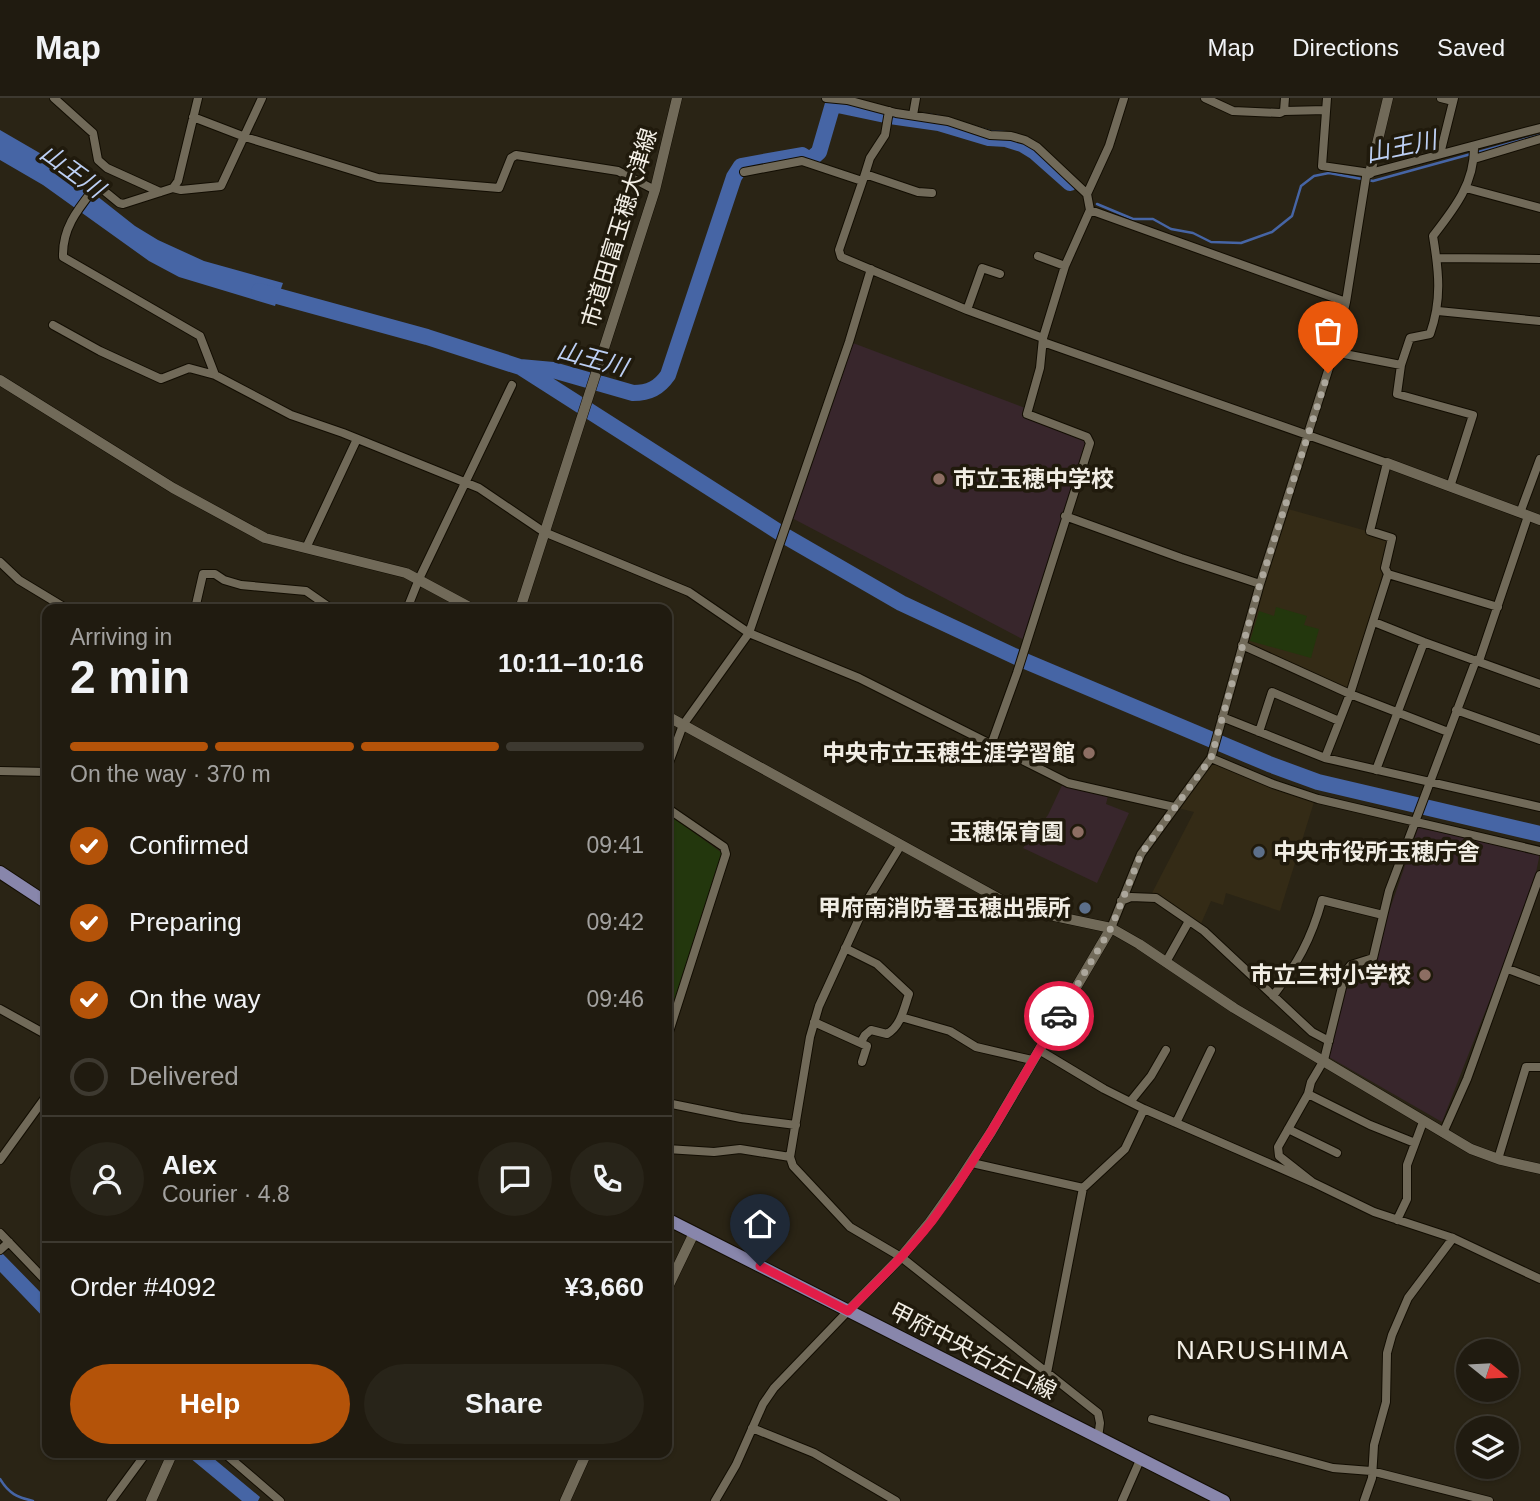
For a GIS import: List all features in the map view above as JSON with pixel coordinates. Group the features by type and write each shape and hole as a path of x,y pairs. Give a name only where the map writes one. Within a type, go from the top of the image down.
{"main road":[{"path":"0,872 42,900"},
{"name":"甲府中央右左口線","path":"672,1222 1218,1499"}],"street":[{"path":"54,98 93,133 98,160 107,168 160,192"},
{"path":"173,188 178,181 198,98"},
{"path":"215,375 200,336 63,257 62,241 75,214 97,185 119,203 173,188 181,190 221,186 262,98"},
{"name":"市道田富玉穂大津線","path":"522,604 655,190 677,98"},
{"path":"826,98 948,121 990,135 1011,136 1025,141 1037,147 1087,194"},
{"path":"913,115 916,98"},
{"path":"992,745 1090,443 1087,437 1027,414 1040,368 1043,340 1065,266 1090,210 1087,194 1109,146 1124,98"},
{"path":"1205,98 1233,111 1280,113 1326,110"},
{"path":"1284,111 1285,98"},
{"path":"1327,98 1322,166 1367,179 1440,154 1474,152 1540,139"},
{"path":"715,1501 774,1388 901,1257 972,1163 1111,928 1141,854 1211,758 1260,584 1334,352 1346,303 1367,179 1388,98"},
{"path":"1440,154 1453,100 1441,98"},
{"path":"889,111 885,135 870,158 839,250 841,257 1043,340 1309,434 1540,520"},
{"path":"193,117 245,137 388,180 499,188 511,158 516,155 618,171 655,190"},
{"path":"1474,152 1540,128"},
{"path":"1450,487 1473,415 1397,394 1401,365 1410,338 1430,334 1438,311 1437,258 1433,236 1459,202 1466,188 1474,152"},
{"path":"744,172 802,160 918,192 932,193"},
{"path":"1466,188 1540,208"},
{"path":"1090,210 1346,303"},
{"path":"1038,256 1065,266"},
{"path":"1437,258 1540,260"},
{"path":"967,310 982,268 1000,274"},
{"path":"672,755 683,725 750,632 786,520 824,417 871,269"},
{"path":"1438,311 1540,321"},
{"path":"53,325 100,351 162,379 189,368 215,375 291,415 479,488 544,533 689,592 750,632 859,678 1068,783 1174,807"},
{"path":"1334,352 1401,365"},
{"path":"0,380 109,449 265,538 379,565 419,579 464,604"},
{"path":"409,604 512,385"},
{"path":"306,548 358,439"},
{"path":"1312,1181 1279,1156 1278,1147 1324,1060 1346,971 1351,965 1373,958 1389,891 1456,710 1498,607 1540,459"},
{"path":"1325,758 1350,694 1388,574 1385,568 1392,538 1370,531 1387,463"},
{"path":"1065,516 1260,584"},
{"path":"0,562 19,580 59,604"},
{"path":"196,604 203,574 215,575 241,585 306,591 325,604"},
{"path":"1388,574 1498,607"},
{"path":"1374,622 1540,684"},
{"path":"1376,770 1424,642"},
{"path":"1242,645 1350,694 1448,732"},
{"path":"1259,732 1272,692 1339,721"},
{"path":"1456,710 1540,739"},
{"path":"1222,717 1325,758 1540,807"},
{"path":"672,719 1016,908 1111,928 1234,1008 1471,1149 1540,1169"},
{"path":"1211,758 1273,785 1318,799 1540,851"},
{"path":"0,771 42,772"},
{"path":"672,811 724,847 726,854 672,1022"},
{"path":"901,845 868,899 819,1006 790,1157 793,1166 850,1227 901,1257 1098,1413 1098,1438"},
{"path":"1443,1133 1467,1079 1540,875"},
{"path":"1121,901 1131,897 1156,898 1204,931 1312,1032 1329,1041"},
{"path":"1273,996 1302,956 1314,930 1322,901 1383,915"},
{"path":"1166,962 1189,921"},
{"path":"845,948 877,964 909,994 901,1017 892,1031 887,1034 871,1030 861,1042"},
{"path":"1507,969 1540,981"},
{"path":"0,1009 42,1032"},
{"path":"901,1017 950,1031 976,1047 1032,1060"},
{"path":"814,1022 867,1046 862,1062"},
{"path":"1038,1050 1144,1109 1312,1181 1374,1212 1453,1238 1540,1278"},
{"path":"1130,1102 1151,1076 1166,1050"},
{"path":"1176,1123 1211,1050"},
{"path":"1498,1159 1526,1067 1540,1067"},
{"path":"1308,1094 1370,1125 1415,1143"},
{"path":"0,1160 42,1101"},
{"path":"672,1104 741,1118 796,1125"},
{"path":"1046,1373 1083,1188 1125,1149 1144,1109"},
{"path":"1397,1220 1407,1199 1407,1165 1423,1122"},
{"path":"1288,1129 1337,1153"},
{"path":"672,1149 714,1152 740,1149 790,1157"},
{"path":"972,1163 1083,1188"},
{"path":"0,1233 4,1246 42,1278"},
{"path":"672,1279 694,1233"},
{"path":"1364,1501 1372,1478 1374,1445 1386,1402 1387,1353 1392,1335 1408,1298 1453,1238"},
{"path":"1152,1419 1334,1468 1371,1471 1489,1501"},
{"path":"752,1428 814,1453 896,1501"},
{"path":"111,1501 143,1458"},
{"path":"151,1501 170,1458"},
{"path":"230,1458 280,1501"},
{"path":"565,1501 584,1458"},
{"path":"1122,1501 1140,1460"}],"shaded area":[{"name":"市立玉穂中学校","path":"853,343 1025,408 1023,417 1086,441 1024,640 790,517"},
{"path":"1288,509 1392,538 1350,694 1242,645"},
{"path":"1211,758 1314,802 1280,911 1226,893 1223,905 1211,901 1199,928 1152,893 1194,812 1174,807"},
{"name":"玉穂保育園","path":"1064,781 1109,792 1106,804 1129,813 1097,883 1023,848 1048,815"},
{"name":"市立三村小学校","path":"1418,828 1540,853 1532,892 1442,1122 1329,1057 1348,978 1355,971 1376,964 1383,929"}],"green space":[{"path":"1276,607 1307,616 1304,625 1319,629 1311,658 1250,641 1259,611 1274,616"},
{"path":"672,817 722,853 672,1009"}],"water":[{"path":"0,130 50,159 135,226 158,240 204,261 283,283 275,306 179,277 149,261 43,185 0,160"},
{"path":"0,1251 42,1294 42,1316 0,1272"},
{"path":"190,1458 213,1458 260,1497 258,1501 242,1501"}],"waterway":[{"name":"山王川","path":"259,291 427,337 520,367 553,370 639,393 653,389 668,375 734,177 741,166 802,155 810,160 819,152 833,104 939,123 989,138 1022,144 1070,183"},
{"name":"山王川","path":"1097,204 1133,219 1153,219 1171,229 1193,233 1211,242 1241,243 1272,232 1292,216 1301,186 1314,176 1329,173 1373,181 1540,135"},
{"path":"522,368 785,536 901,603 1025,661 1318,782 1540,834"},
{"path":"0,1479 14,1494 33,1501"}],"way so far":[{"path":"1059,1016 1111,928 1141,854 1211,758 1260,584 1328,373"}],"place":[{"name":"市立玉穂中学校","path":"939,479"},
{"name":"中央市立玉穂生涯学習館","path":"1089,753"},
{"name":"玉穂保育園","path":"1078,832"},
{"name":"中央市役所玉穂庁舎","path":"1259,852"},
{"name":"甲府南消防署玉穂出張所","path":"1085,908"},
{"name":"市立三村小学校","path":"1425,975"}],"district":[{"name":"NARUSHIMA","path":"1263,1350"}],"route":[{"path":"760,1266 848,1311 901,1257 930,1222 972,1163 1059,1016"}]}
